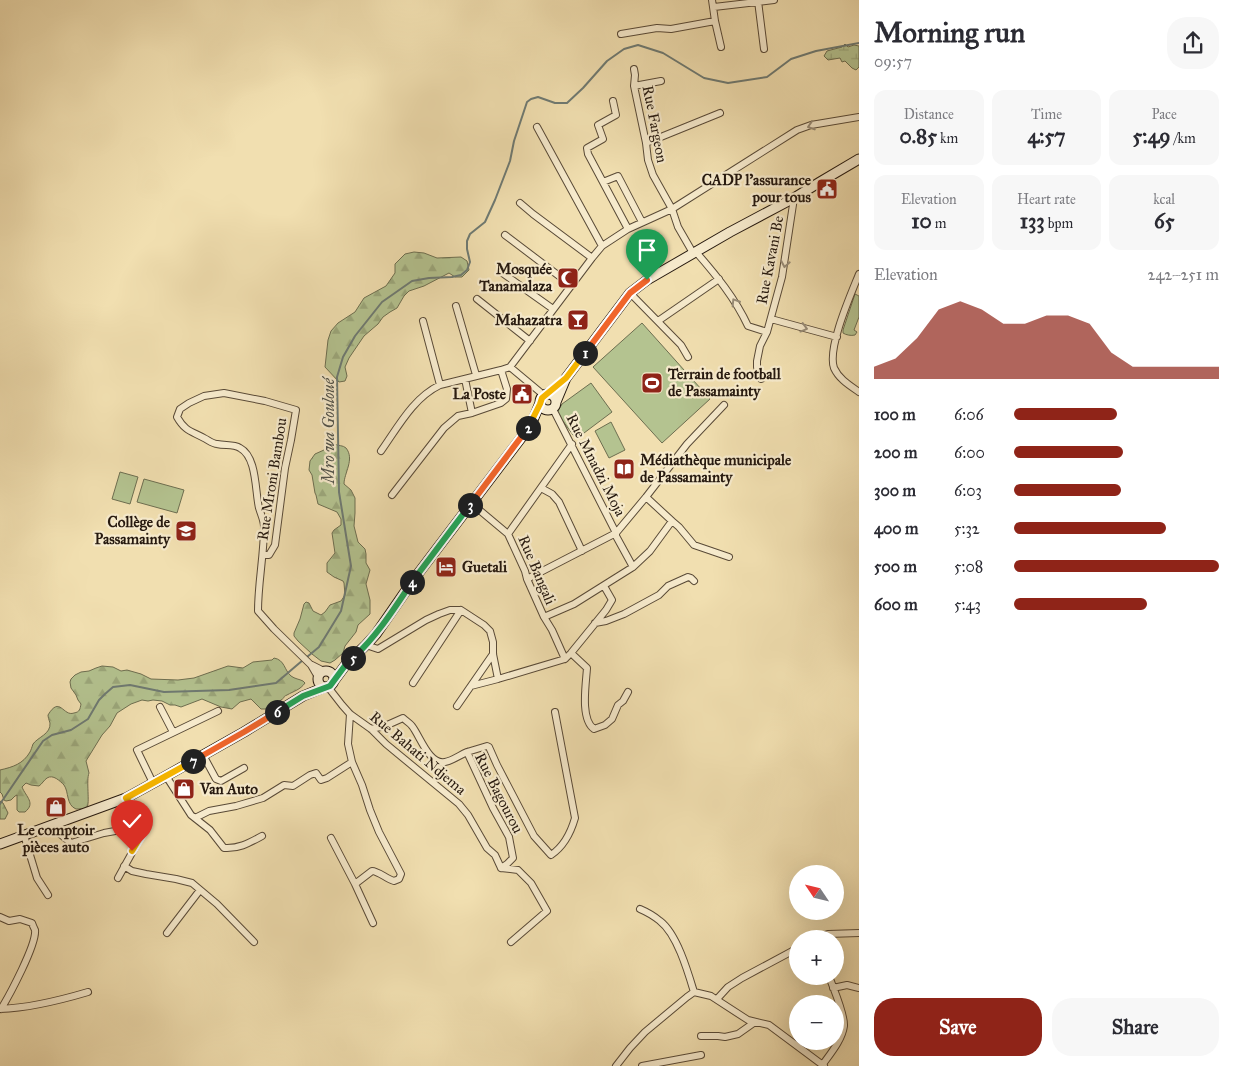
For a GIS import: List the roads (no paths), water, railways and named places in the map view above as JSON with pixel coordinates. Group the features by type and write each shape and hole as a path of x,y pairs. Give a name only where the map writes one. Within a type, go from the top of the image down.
{"main road":[{"path":"0,844 126,798 244,732 303,696 329,685 347,663 376,634 414,579 531,425 552,407 566,378 630,293 647,280 794,198 859,159"},
{"path":"531,425 543,398 566,378"},
{"path":"543,398 549,394 554,397 552,407"},
{"path":"543,398 543,408 552,407"},
{"path":"303,696 322,675 347,663"},
{"path":"322,675 332,675 329,685"},
{"path":"322,675 320,685 329,685"}],"street":[{"path":"721,48 713,3 774,0"},
{"path":"758,1 764,49"},
{"path":"621,34 657,28 671,29 715,21"},
{"name":"Rue Fargeon","path":"634,69 634,86 648,160 653,175 672,208 678,227 695,252 719,278 748,326 768,332"},
{"path":"634,86 661,81"},
{"path":"613,101 616,115 598,125 602,139 587,148 588,154 628,229"},
{"path":"646,143 720,113"},
{"path":"381,451 415,403 425,394 440,385 501,370 510,366 602,246 628,229 672,208 797,130 810,125 859,117"},
{"path":"537,126 602,246"},
{"path":"603,182 618,176 642,222"},
{"name":"Rue Kavani Be","path":"794,198 784,267 771,319 837,337"},
{"path":"520,203 592,258"},
{"path":"505,235 571,286"},
{"path":"501,272 553,309"},
{"path":"859,274 840,324 832,359 835,370 842,380 859,392"},
{"path":"658,321 719,278"},
{"path":"630,293 681,345 688,357"},
{"path":"477,299 530,341"},
{"path":"456,306 476,375"},
{"path":"761,379 757,361 760,346 768,332 771,319"},
{"path":"423,320 440,385"},
{"path":"510,366 540,392 543,398"},
{"path":"392,494 444,428 458,416 501,403 506,399 507,389 501,370"},
{"path":"465,379 472,413"},
{"name":"Rue Mroni Bambou","path":"224,393 265,401 296,410 284,477 275,546 270,555 263,555 264,524 259,508 255,477 248,454 240,448 216,444 189,432 177,417 180,409 204,396 224,393"},
{"path":"527,580 616,533 687,444 724,405"},
{"name":"Rue Mnadzi Moja","path":"552,407 633,567"},
{"path":"508,534 572,444"},
{"path":"541,488 552,494 560,502 582,551"},
{"path":"646,497 679,528 694,546 729,557"},
{"name":"Rue Bangali","path":"471,503 508,534 525,570 527,580 565,659"},
{"path":"544,617 574,604 633,567 650,551 672,521"},
{"path":"263,555 258,594 258,611 322,675"},
{"path":"595,623 624,614 659,595 668,586 688,577 694,581"},
{"path":"471,686 565,659 606,610 612,600 604,586"},
{"path":"366,646 378,649 439,614 450,610 462,610 490,631 498,679"},
{"path":"413,682 462,610"},
{"path":"571,653 587,668 585,703 591,727 596,729 612,719 618,705 623,701 628,692"},
{"path":"456,706 493,654"},
{"name":"Rue Bahati Ndjema","path":"329,685 350,714 371,729 386,744 460,804 487,848 495,855 501,868"},
{"path":"160,707 173,732"},
{"path":"153,784 137,750 218,710"},
{"path":"467,752 487,746 490,748 534,836 551,855 560,848 575,818 555,712"},
{"path":"350,714 348,744 352,762 379,832 401,874 399,879 394,881 376,871 372,871 355,884"},
{"name":"Rue Bagourou","path":"371,729 385,726 403,718 411,724 429,755 439,762 445,762 467,752 509,837 513,858 501,868"},
{"path":"204,755 216,778 221,782 244,768"},
{"path":"194,818 209,811 263,798 284,785 293,786 316,773 321,780 327,778 352,762"},
{"path":"166,776 191,815 210,830 224,848 232,849 243,846 262,836"},
{"path":"118,878 144,831 144,823 126,798"},
{"path":"54,824 60,834 71,843 137,827 144,823"},
{"path":"24,835 38,878 48,894"},
{"path":"331,838 355,884 372,923"},
{"path":"124,866 132,871 192,882 217,904 254,942"},
{"path":"501,868 518,870 531,883 547,911 511,942"},
{"path":"166,933 200,890"},
{"path":"640,908 660,920 670,931 677,944 694,992"},
{"path":"0,917 9,921 24,920 32,923 35,930 31,947 14,988 0,1009"},
{"path":"844,933 859,933"},
{"path":"717,999 728,987 742,978 789,953"},
{"path":"616,1066 644,1032 694,992 717,999 744,1019 768,1025 823,1065 840,1038 844,1026 832,985"},
{"path":"833,988 848,985 859,988"},
{"path":"0,1009 12,1009 88,992"},
{"path":"701,1036 725,1037 738,1034 755,1022"},
{"path":"642,1066 701,1055"}],"waterway":[{"name":"Mro wa Gouloué","path":"307,657 319,647 341,611 351,566 339,492 337,377 343,357 355,336 382,302 412,281 452,277 461,275 467,270 470,262 467,241 470,234 485,222 495,200 510,161 514,141 527,102 538,97 555,103 567,103 607,61 624,49 638,45 663,53 704,78 728,83 767,77 791,59 816,51 859,43"},
{"name":"Mro wa Gouloué","path":"0,804 43,741 52,735 71,730 88,719 99,700 113,687 130,685 164,692 229,690 276,683 303,660"}],"place":[{"name":"CADP l'assurance pour tous","path":"827,189"},
{"name":"Mosquée Tanamalaza","path":"568,278"},
{"name":"Mahazatra","path":"578,320"},
{"name":"Terrain de football de Passamainty","path":"652,383"},
{"name":"La Poste","path":"522,394"},
{"name":"Médiathèque municipale de Passamainty","path":"624,469"},
{"name":"Collège de Passamainty","path":"186,531"},
{"name":"Guetali","path":"446,567"},
{"name":"Van Auto","path":"184,789"},
{"name":"Le comptoir pièces auto","path":"56,807"}]}
